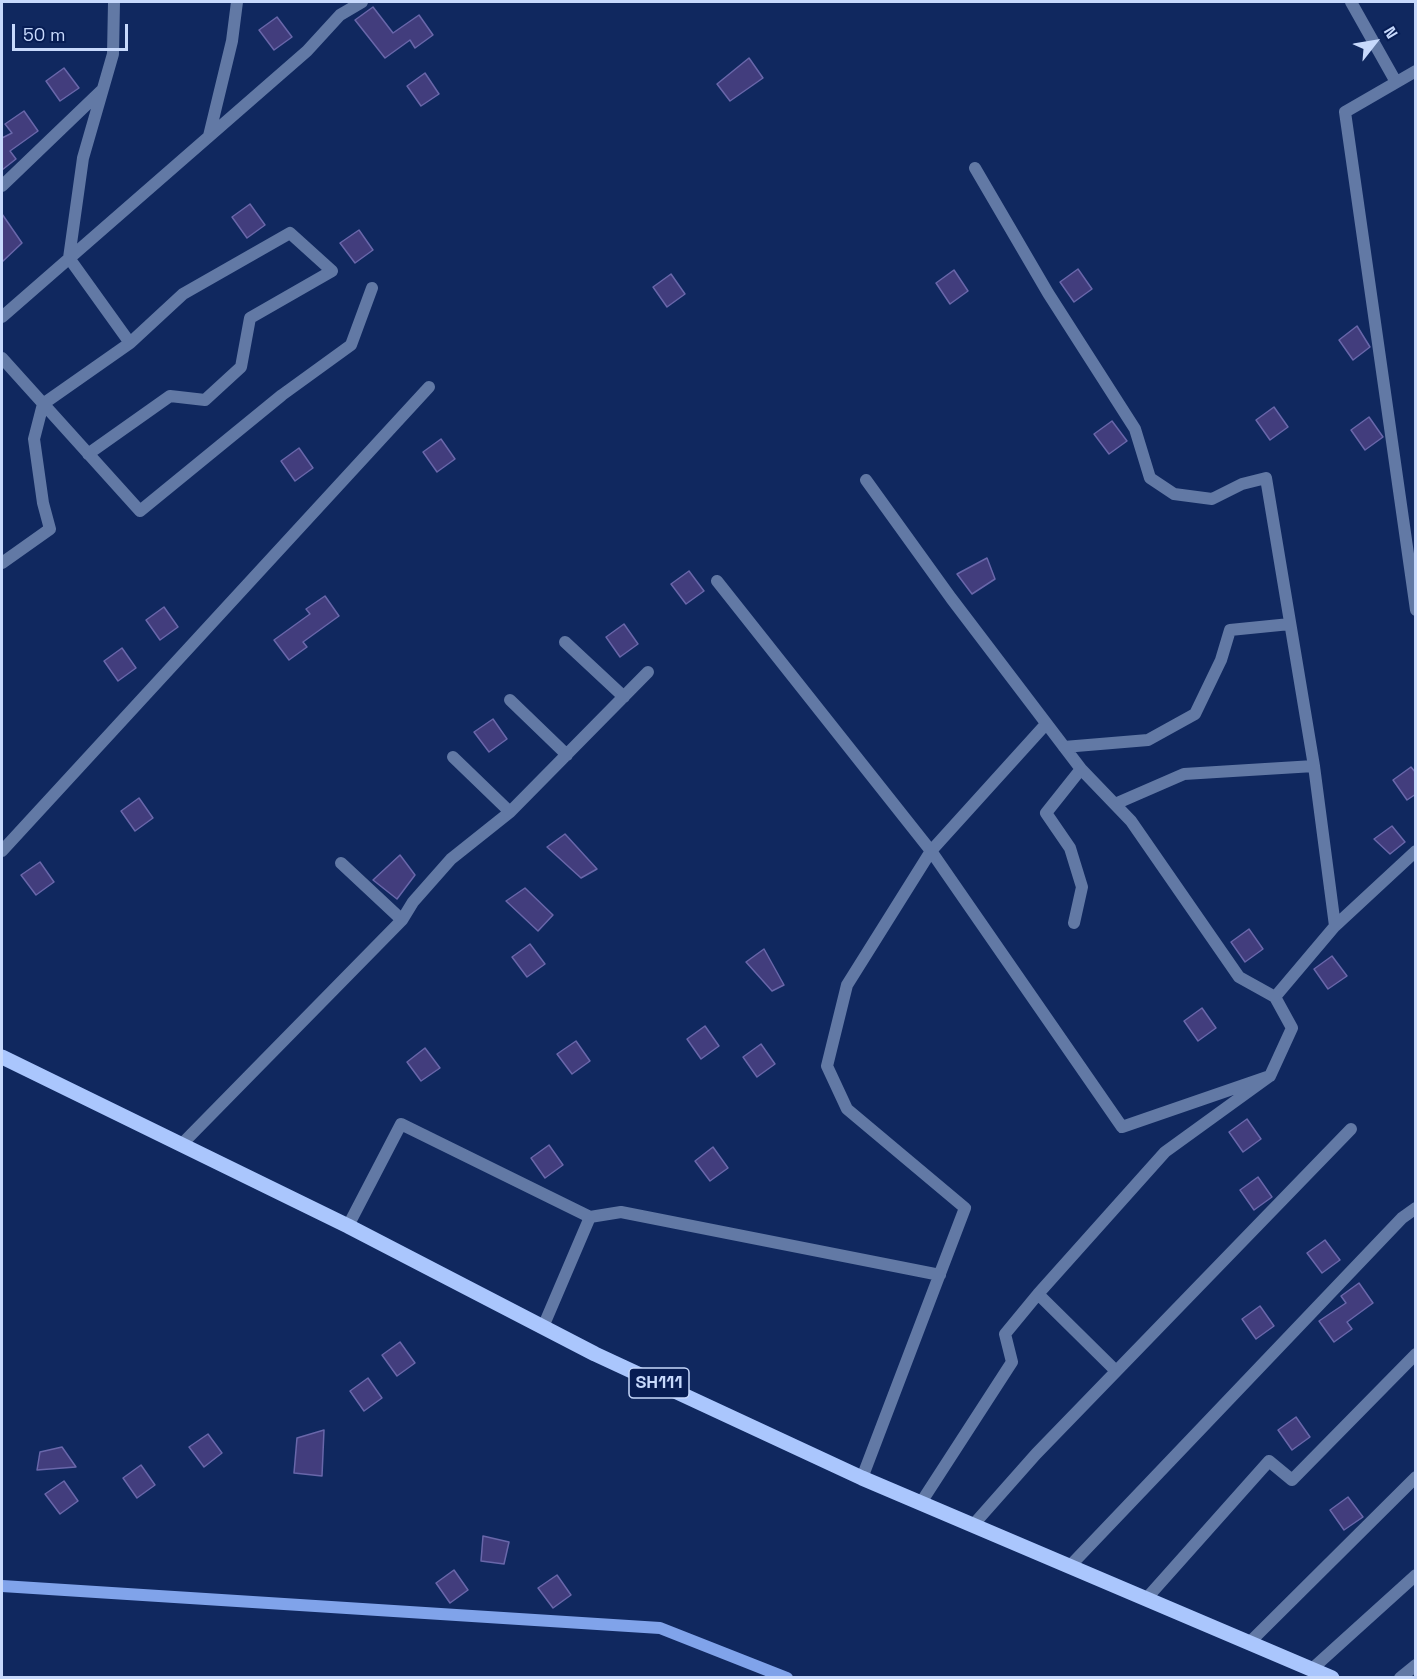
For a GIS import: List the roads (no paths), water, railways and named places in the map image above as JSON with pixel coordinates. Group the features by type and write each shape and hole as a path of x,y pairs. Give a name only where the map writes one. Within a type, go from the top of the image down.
{"main road":[{"name":"SH111","path":"2,1057 348,1226 543,1327 862,1478 922,1501 1069,1567 1332,1677"}],"street":[{"path":"114,2 113,54 83,158 69,258 130,343"},
{"path":"209,136 232,41 237,2"},
{"path":"2,317 307,51 340,15 362,2"},
{"path":"1352,2 1396,82"},
{"path":"1416,71 1345,112 1416,610"},
{"path":"2,186 104,88"},
{"path":"975,168 1048,293 1135,429 1150,478 1174,494 1212,498 1242,484 1266,478 1314,766 1335,926"},
{"path":"2,563 50,529 43,503 34,439 43,404 130,343 183,294 290,233 332,271 250,318 241,367 206,400 170,396 88,454"},
{"path":"2,358 140,511 282,395 351,345 372,288"},
{"path":"2,851 429,387"},
{"path":"866,480 1080,769 1131,821 1239,977 1275,997 1292,1028 1270,1076 1165,1152 1005,1334 1012,1362 922,1501"},
{"path":"717,580 931,851 1122,1127 1270,1076"},
{"path":"1064,747 1148,740 1195,714 1221,660 1230,630 1290,624"},
{"path":"565,642 624,697"},
{"path":"181,1145 402,920 412,902 451,859 510,812 648,672"},
{"path":"510,700 567,755"},
{"path":"862,1478 965,1208 847,1109 827,1066 847,985 931,851 1046,724"},
{"path":"453,757 510,812"},
{"path":"1115,804 1184,774 1314,766"},
{"path":"1074,923 1082,887 1070,848 1046,813 1080,769"},
{"path":"1275,997 1335,926 1416,851"},
{"path":"341,863 402,920"},
{"path":"348,1226 401,1124 590,1217 621,1212 940,1275"},
{"path":"974,1524 1116,1371 1351,1129"},
{"path":"1069,1567 1402,1218 1416,1208"},
{"path":"543,1327 590,1217"},
{"path":"1038,1294 1116,1371"},
{"path":"1146,1599 1269,1461 1292,1480 1416,1354"},
{"path":"1250,1642 1416,1478"},
{"path":"1312,1669 1416,1575"},
{"path":"2,1586 660,1628 787,1677"},
{"path":"1400,1677 1416,1665"}]}
